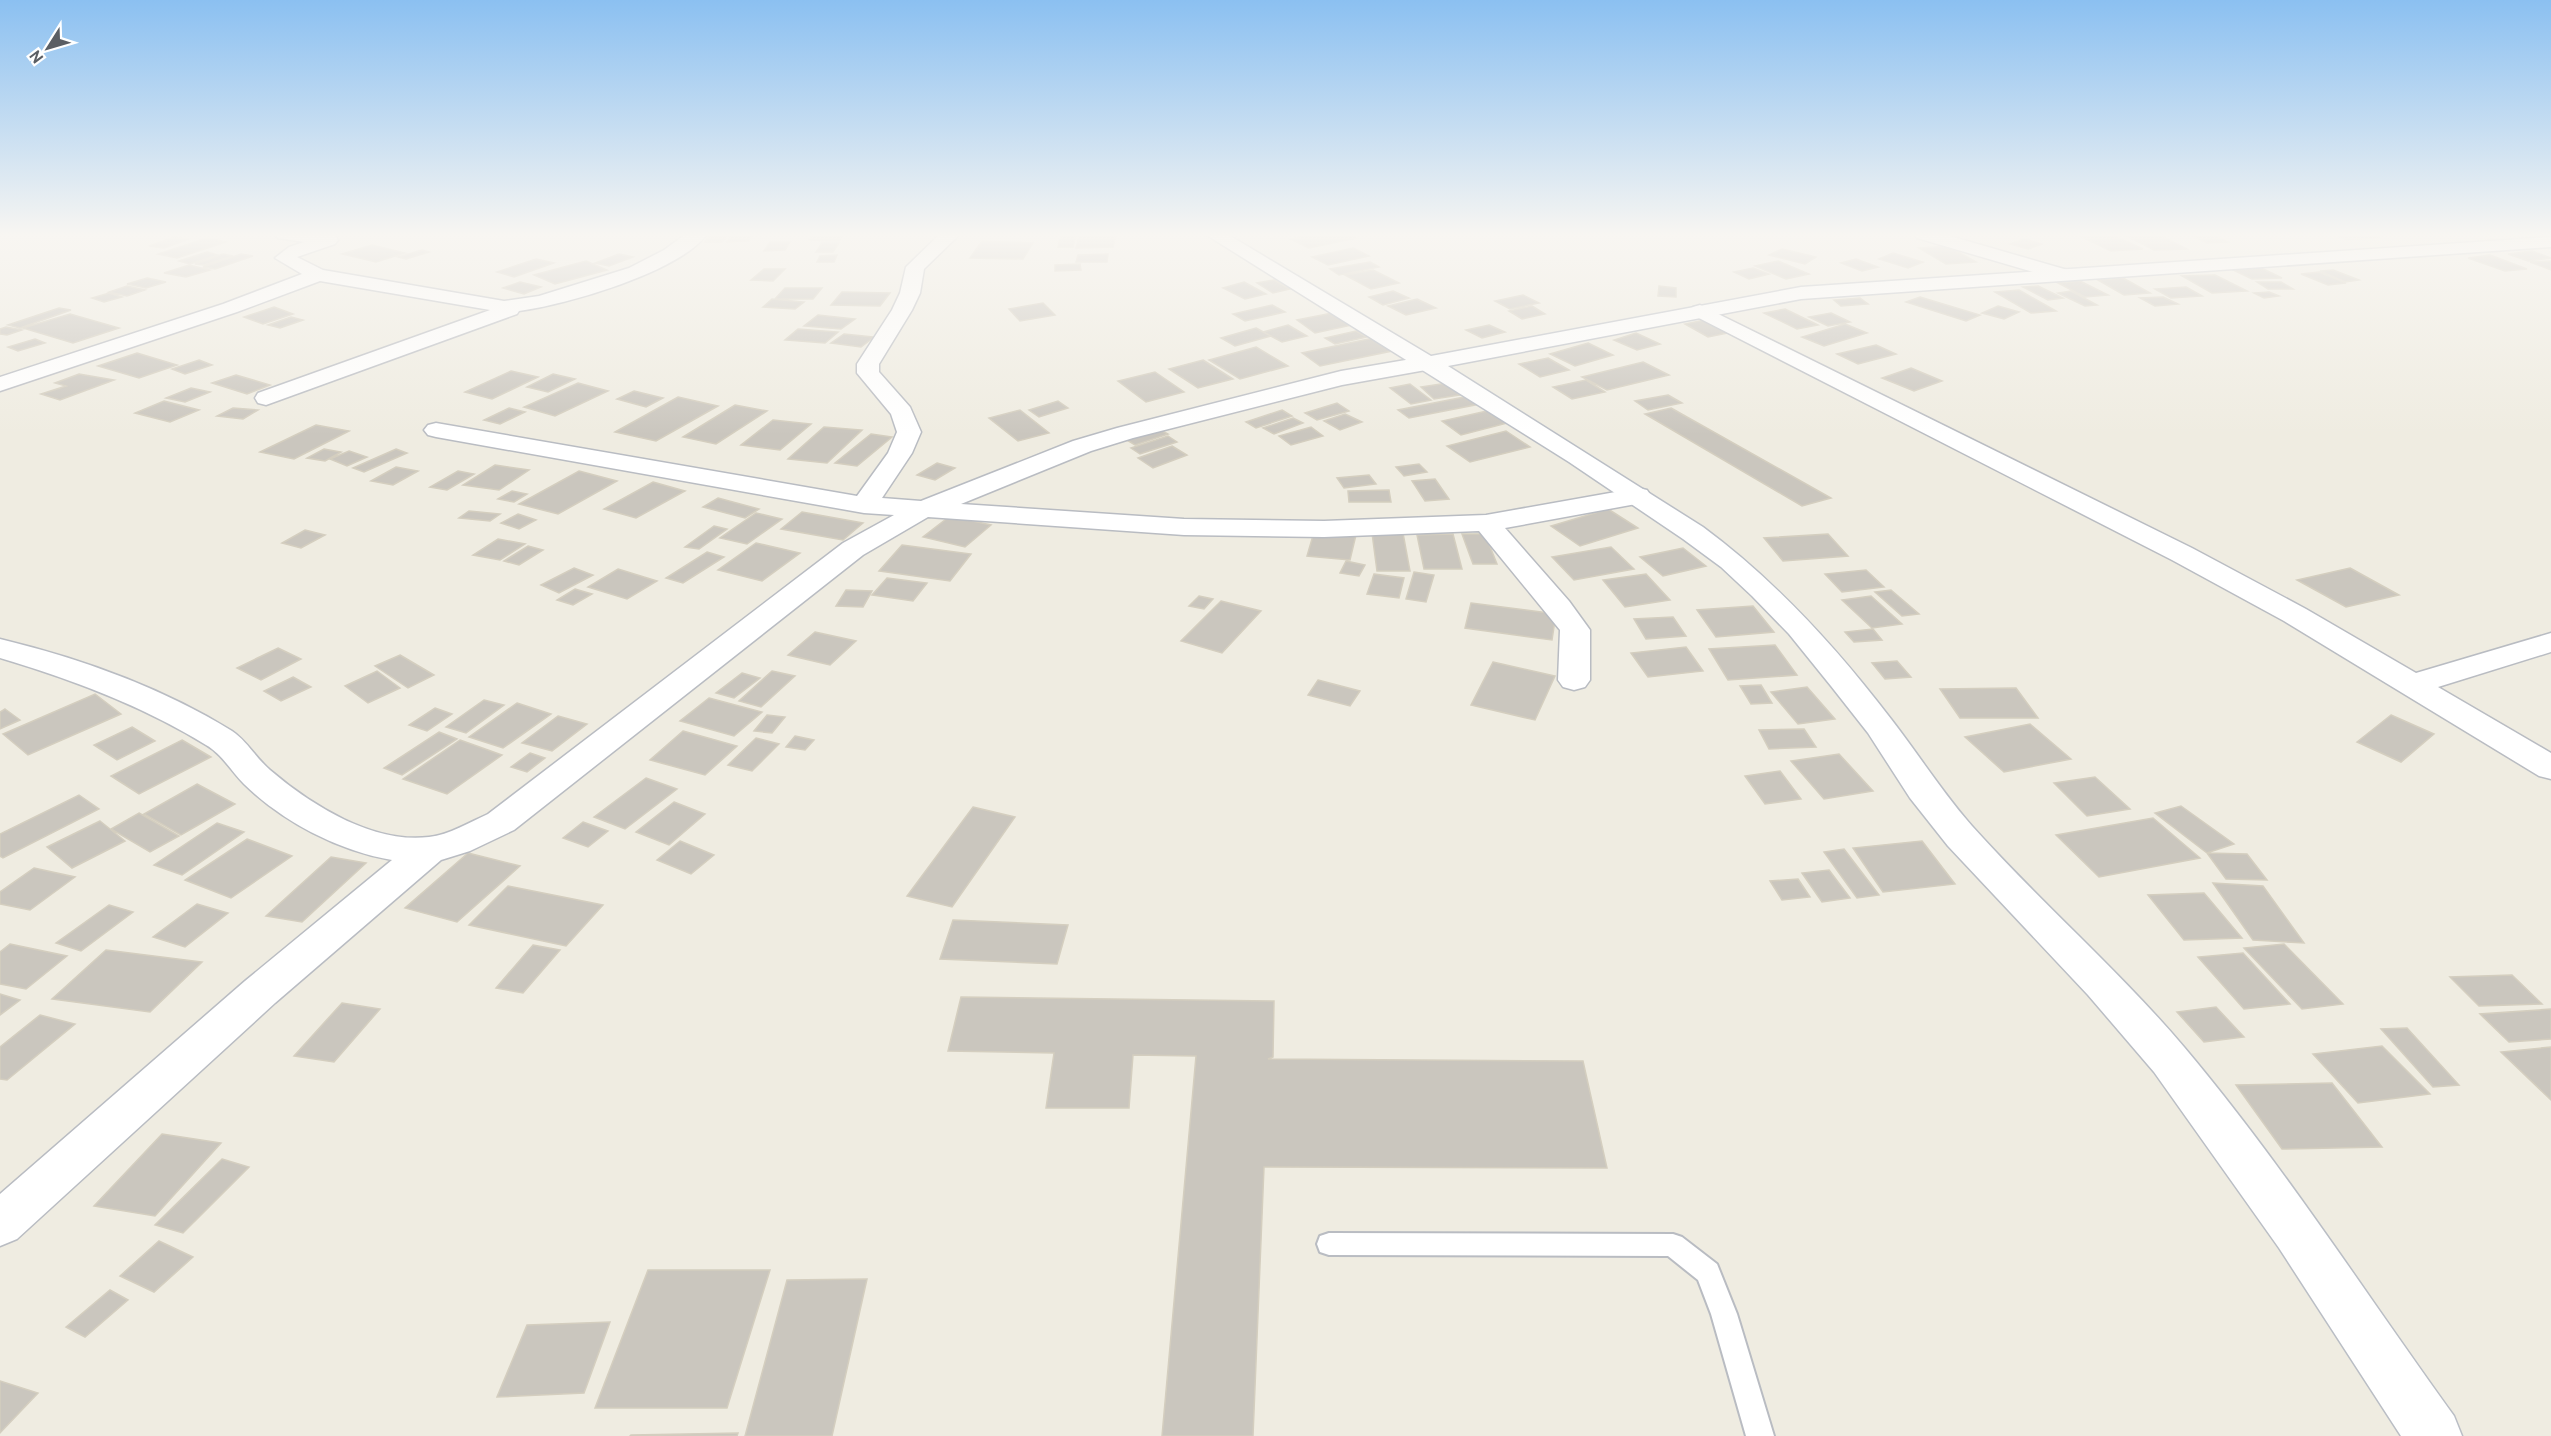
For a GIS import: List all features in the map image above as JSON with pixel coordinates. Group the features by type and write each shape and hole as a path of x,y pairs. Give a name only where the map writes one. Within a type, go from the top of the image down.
{"street":[{"path":"0,384 249,301"},
{"path":"464,301 520,306"},
{"path":"266,398 520,306 541,301"},
{"path":"864,505 900,453 909,432 903,412 874,383 868,373 868,364 906,301"},
{"path":"1326,301 1429,363 1638,496 1731,561 1800,628 1874,720 1922,790 1961,837 2103,984 2169,1060 2296,1232 2345,1308 2434,1436"},
{"path":"0,648 150,701 222,740 241,757 256,776 297,808 354,837 391,847 429,850 470,837 501,822 853,549 922,510 1082,446 1341,378 1756,301"},
{"path":"1700,311 2182,554 2295,615 2551,768"},
{"path":"436,430 864,505 1256,529 1400,528 1486,523 1638,496"},
{"path":"1486,523 1559,607 1575,630 1574,680"},
{"path":"2411,685 2551,642"},
{"path":"0,1224 260,992 429,850"}],"lane":[{"path":"1329,1244 1673,1245 1708,1272 1724,1314 1760,1436"}],"building":[{"path":"770,301 804,302 795,309 763,307"},
{"path":"834,301 884,301 880,306 831,305"},
{"path":"1376,301 1398,301 1383,305"},
{"path":"1409,301 1421,301 1436,308 1406,315 1388,306"},
{"path":"1495,301 1535,301 1539,303 1510,309"},
{"path":"1835,301 1864,301 1868,304 1841,306"},
{"path":"1933,301 1980,315 1966,321 1906,302"},
{"path":"2010,301 2038,301 2056,311 2031,313"},
{"path":"2075,301 2090,301 2097,305 2085,306"},
{"path":"2146,301 2172,301 2178,304 2155,306"},
{"path":"1043,303 1055,315 1020,321 1009,309"},
{"path":"1272,305 1285,312 1245,321 1233,314"},
{"path":"1532,306 1545,314 1522,319 1509,311"},
{"path":"1998,306 2019,312 2004,319 1982,313"},
{"path":"274,307 293,314 263,324 244,317"},
{"path":"59,308 71,310 20,328 8,325"},
{"path":"1785,309 1818,325 1797,329 1764,313"},
{"path":"1332,313 1352,325 1315,333 1297,320"},
{"path":"1831,313 1850,322 1828,326 1809,317"},
{"path":"70,314 119,328 73,343 23,328"},
{"path":"818,315 855,319 841,329 804,326"},
{"path":"291,317 303,320 280,328 268,325"},
{"path":"1709,319 1733,332 1708,337 1685,324"},
{"path":"1845,324 1867,333 1824,346 1802,337"},
{"path":"1288,325 1307,336 1282,342 1263,332"},
{"path":"1489,325 1505,332 1482,338 1466,330"},
{"path":"6,327 22,330 7,335 0,334 0,329"},
{"path":"1256,328 1271,336 1235,346 1221,338"},
{"path":"798,329 838,332 825,343 785,340"},
{"path":"1356,331 1367,337 1335,344 1325,338"},
{"path":"1636,333 1660,344 1637,350 1614,340"},
{"path":"844,334 874,337 861,347 831,343"},
{"path":"1373,338 1392,351 1320,366 1302,353"},
{"path":"35,339 45,343 18,351 8,347"},
{"path":"1588,343 1613,355 1575,366 1550,354"},
{"path":"1876,345 1896,354 1858,364 1837,354"},
{"path":"1256,347 1288,366 1240,379 1209,360"},
{"path":"137,353 177,365 139,378 98,366"},
{"path":"1548,358 1569,370 1540,377 1519,364"},
{"path":"199,360 212,365 185,374 172,369"},
{"path":"1203,360 1233,379 1198,388 1169,369"},
{"path":"1643,362 1669,375 1607,390 1582,377"},
{"path":"1911,368 1942,381 1914,391 1882,378"},
{"path":"511,371 538,377 492,399 465,392"},
{"path":"1155,372 1184,392 1146,402 1118,381"},
{"path":"79,374 114,380 60,400 41,394 66,386 55,383"},
{"path":"553,374 575,379 548,392 527,387"},
{"path":"236,375 270,385 247,394 212,383"},
{"path":"1586,380 1605,392 1572,399 1553,387"},
{"path":"578,383 608,391 555,416 524,407"},
{"path":"1447,383 1460,395 1434,399 1421,387"},
{"path":"1410,384 1431,400 1411,404 1390,388"},
{"path":"191,388 210,392 185,402 166,398"},
{"path":"634,391 663,398 646,407 617,399"},
{"path":"1668,395 1682,403 1648,410 1635,401"},
{"path":"1469,396 1480,404 1409,418 1398,410"},
{"path":"678,397 718,406 656,441 615,432"},
{"path":"164,401 199,410 170,422 135,413"},
{"path":"1058,401 1068,408 1039,417 1029,410"},
{"path":"1337,403 1349,411 1317,420 1305,413"},
{"path":"735,405 767,411 716,444 683,437"},
{"path":"233,408 258,410 243,419 217,416"},
{"path":"509,408 525,412 500,424 484,420"},
{"path":"1671,408 1831,498 1802,506 1645,414"},
{"path":"1020,410 1049,433 1018,441 989,418"},
{"path":"1282,410 1292,416 1256,428 1246,422"},
{"path":"1491,410 1511,422 1461,435 1442,421"},
{"path":"1345,414 1362,422 1340,430 1324,421"},
{"path":"1293,418 1303,423 1274,434 1263,428"},
{"path":"773,420 811,424 780,450 741,445"},
{"path":"316,425 349,431 294,459 260,452"},
{"path":"824,427 862,430 827,463 788,459"},
{"path":"1311,427 1323,436 1291,445 1279,436"},
{"path":"1157,428 1168,434 1135,445 1125,439"},
{"path":"1506,431 1530,447 1470,462 1447,446"},
{"path":"871,434 892,437 857,466 835,463"},
{"path":"1168,436 1177,442 1140,454 1131,448"},
{"path":"1172,446 1187,455 1153,468 1138,458"},
{"path":"324,449 341,452 325,461 307,458"},
{"path":"396,449 407,453 364,472 353,468"},
{"path":"349,451 367,457 347,466 330,459"},
{"path":"937,463 955,468 935,480 917,475"},
{"path":"1419,464 1427,472 1404,476 1396,467"},
{"path":"495,465 529,470 499,490 463,485"},
{"path":"396,467 418,471 393,485 371,481"},
{"path":"458,471 474,474 447,490 430,487"},
{"path":"579,471 617,481 558,514 519,504"},
{"path":"1369,475 1376,484 1344,488 1337,478"},
{"path":"1435,479 1449,499 1425,501 1412,481"},
{"path":"653,482 685,491 636,518 604,509"},
{"path":"1389,490 1391,502 1349,502 1348,491"},
{"path":"512,491 527,494 514,502 498,499"},
{"path":"718,498 759,509 745,518 703,507"},
{"path":"1608,509 1638,528 1580,546 1551,526"},
{"path":"469,511 500,514 490,521 459,518"},
{"path":"802,512 863,523 843,540 781,529"},
{"path":"756,513 782,519 747,544 720,538"},
{"path":"518,514 536,520 519,529 501,523"},
{"path":"950,516 991,525 965,547 923,537"},
{"path":"714,526 727,529 699,549 685,547"},
{"path":"305,530 325,535 301,548 282,543"},
{"path":"1314,532 1356,535 1350,560 1307,556"},
{"path":"1372,533 1403,533 1410,571 1377,571"},
{"path":"1453,534 1462,569 1424,569 1417,535"},
{"path":"1462,534 1485,534 1497,564 1473,564"},
{"path":"1828,534 1848,556 1783,561 1764,538"},
{"path":"498,539 525,544 500,560 473,555"},
{"path":"756,543 800,553 762,581 718,570"},
{"path":"902,545 971,554 950,581 879,571"},
{"path":"528,546 543,550 519,565 504,561"},
{"path":"1611,547 1634,569 1574,580 1552,557"},
{"path":"1683,548 1706,566 1663,576 1640,557"},
{"path":"707,552 724,557 683,583 666,578"},
{"path":"1346,561 1365,565 1359,576 1340,573"},
{"path":"574,568 593,575 559,593 541,585"},
{"path":"2350,568 2399,595 2346,607 2297,580"},
{"path":"618,569 657,581 627,599 588,587"},
{"path":"1866,570 1884,587 1842,592 1825,574"},
{"path":"1414,572 1434,575 1426,602 1406,599"},
{"path":"1374,574 1404,578 1399,598 1367,594"},
{"path":"1646,574 1670,600 1625,607 1603,580"},
{"path":"887,578 927,583 913,601 872,595"},
{"path":"575,589 592,594 573,605 557,600"},
{"path":"846,590 872,591 863,607 836,606"},
{"path":"1891,590 1919,614 1902,616 1875,592"},
{"path":"1199,596 1213,599 1204,609 1189,606"},
{"path":"1871,596 1902,624 1872,628 1842,600"},
{"path":"1221,601 1261,611 1222,653 1181,641"},
{"path":"1471,603 1556,614 1552,640 1465,628"},
{"path":"1753,606 1774,632 1716,637 1697,610"},
{"path":"1673,617 1686,636 1646,639 1634,619"},
{"path":"1873,629 1882,640 1854,642 1845,632"},
{"path":"815,632 856,641 830,665 788,655"},
{"path":"1775,645 1797,675 1728,680 1709,649"},
{"path":"1686,647 1703,671 1648,677 1631,653"},
{"path":"278,648 301,659 261,680 237,668"},
{"path":"400,655 434,675 408,688 375,666"},
{"path":"1897,661 1911,677 1885,679 1872,663"},
{"path":"1493,662 1555,676 1535,720 1471,705"},
{"path":"377,671 400,688 368,703 345,686"},
{"path":"772,671 795,676 761,707 739,701"},
{"path":"742,673 760,678 734,698 716,693"},
{"path":"293,677 311,687 281,701 264,691"},
{"path":"1318,680 1360,691 1350,706 1308,695"},
{"path":"1761,685 1772,703 1751,704 1740,686"},
{"path":"1807,687 1835,719 1798,724 1771,692"},
{"path":"2016,688 2038,718 1960,718 1940,689"},
{"path":"95,694 121,714 28,755 3,734"},
{"path":"709,698 762,712 734,736 680,721"},
{"path":"484,700 504,705 466,733 446,727"},
{"path":"517,703 551,714 503,748 469,737"},
{"path":"435,708 452,714 427,731 409,725"},
{"path":"5,709 20,720 0,729 0,712"},
{"path":"767,715 785,717 772,733 754,731"},
{"path":"2391,715 2434,734 2401,762 2357,742"},
{"path":"558,716 587,724 552,751 522,743"},
{"path":"2030,724 2071,759 2004,772 1965,737"},
{"path":"132,727 155,741 117,760 94,745"},
{"path":"1804,729 1816,747 1769,749 1759,730"},
{"path":"683,731 737,746 705,775 650,760"},
{"path":"439,732 457,739 402,775 384,768"},
{"path":"795,736 814,740 805,750 786,747"},
{"path":"756,738 779,744 752,771 728,765"},
{"path":"182,740 211,757 139,794 111,776"},
{"path":"460,740 502,755 447,794 403,779"},
{"path":"530,753 545,758 527,772 511,767"},
{"path":"1839,754 1873,791 1824,799 1791,761"},
{"path":"1780,771 1801,799 1765,804 1745,776"},
{"path":"2095,777 2130,809 2087,816 2054,783"},
{"path":"646,778 677,789 625,829 594,817"},
{"path":"197,784 235,804 181,835 144,814"},
{"path":"79,795 99,809 3,858 0,856 0,834"},
{"path":"674,802 705,814 669,845 636,832"},
{"path":"2181,806 2234,844 2207,853 2155,813"},
{"path":"973,807 1015,817 952,907 907,896"},
{"path":"139,813 179,836 150,852 111,829"},
{"path":"2153,818 2200,858 2099,877 2056,835"},
{"path":"100,821 125,841 72,868 47,847"},
{"path":"583,822 608,831 588,847 563,838"},
{"path":"217,823 244,832 182,875 154,865"},
{"path":"247,839 292,856 231,898 185,880"},
{"path":"680,841 714,855 691,874 657,860"},
{"path":"1922,841 1955,884 1883,892 1853,848"},
{"path":"1844,849 1879,895 1857,898 1824,852"},
{"path":"468,853 520,866 457,922 405,908"},
{"path":"2207,853 2247,854 2267,880 2226,879"},
{"path":"331,857 366,863 302,922 266,916"},
{"path":"34,868 75,877 30,910 0,904 0,892"},
{"path":"1829,870 1850,898 1822,902 1802,873"},
{"path":"1798,879 1810,897 1782,900 1770,881"},
{"path":"2213,883 2263,886 2304,943 2253,940"},
{"path":"508,886 603,905 566,946 469,925"},
{"path":"2204,893 2242,938 2184,940 2148,895"},
{"path":"197,904 228,913 185,947 153,937"},
{"path":"109,905 133,912 81,951 56,943"},
{"path":"953,920 1068,925 1057,964 940,959"},
{"path":"10,944 67,956 26,989 0,984 0,952"},
{"path":"2284,944 2343,1004 2302,1009 2244,948"},
{"path":"533,945 560,950 523,993 496,988"},
{"path":"106,950 202,962 150,1012 52,999"},
{"path":"2243,953 2290,1004 2244,1009 2198,957"},
{"path":"2512,975 2542,1004 2479,1006 2450,977"},
{"path":"0,994 20,1000 0,1015"},
{"path":"961,997 1274,1001 1273,1057 1268,1059 1583,1061 1607,1168 1264,1167 1253,1436 1162,1436 1196,1056 1133,1055 1129,1108 1046,1108 1054,1053 948,1051"},
{"path":"342,1003 380,1009 334,1062 294,1056"},
{"path":"2216,1007 2244,1037 2204,1042 2177,1012"},
{"path":"2551,1009 2551,1039 2509,1042 2480,1014"},
{"path":"40,1015 75,1024 7,1080 0,1079 0,1047"},
{"path":"2407,1028 2459,1085 2433,1087 2381,1029"},
{"path":"2382,1046 2430,1094 2358,1103 2313,1054"},
{"path":"2551,1047 2551,1100 2501,1052"},
{"path":"2332,1083 2382,1147 2282,1149 2236,1085"},
{"path":"162,1134 221,1143 155,1216 94,1206"},
{"path":"222,1159 249,1167 183,1233 155,1225"},
{"path":"159,1241 193,1257 154,1292 120,1276"},
{"path":"648,1270 770,1270 727,1408 595,1408"},
{"path":"867,1279 832,1436 745,1436 787,1280"},
{"path":"110,1290 128,1300 85,1337 66,1327"},
{"path":"610,1322 584,1393 497,1397 527,1325"},
{"path":"0,1381 38,1393 0,1433"},
{"path":"738,1433 737,1436 630,1436 631,1435"}]}
